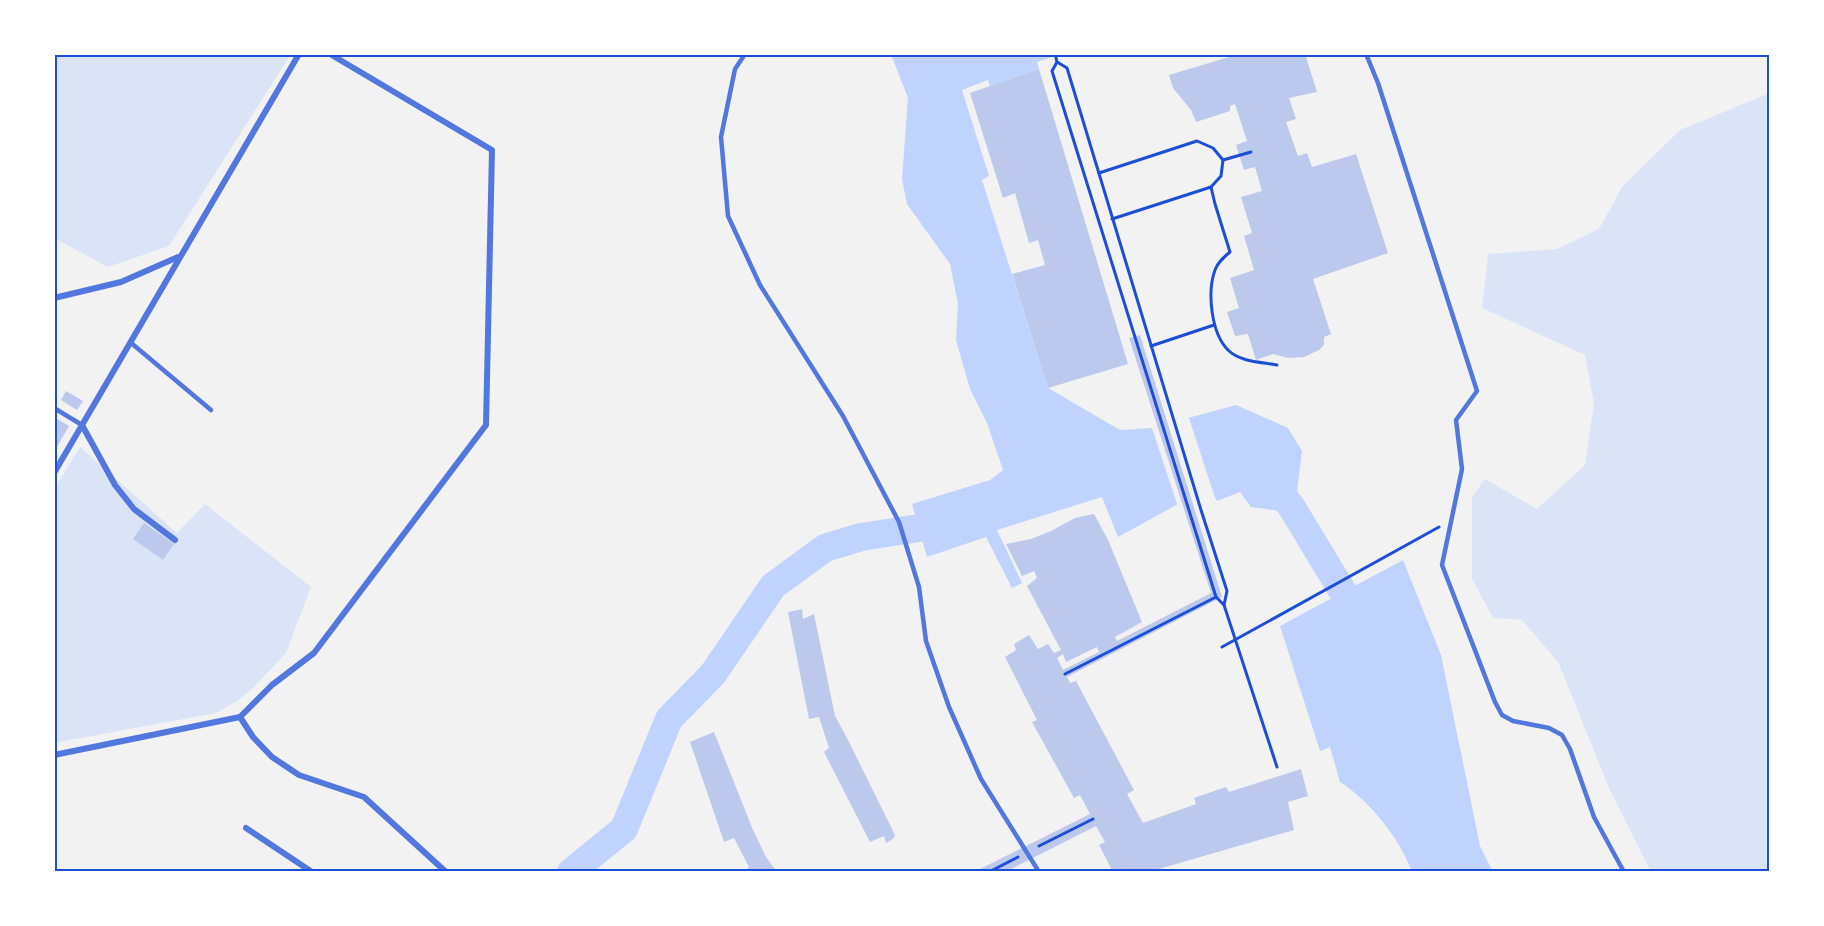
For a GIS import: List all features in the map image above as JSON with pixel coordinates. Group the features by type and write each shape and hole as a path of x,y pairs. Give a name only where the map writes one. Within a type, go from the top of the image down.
{"street":[{"path":"54,473 299,54"},
{"path":"54,754 240,717 273,685 314,653 486,425 492,150 330,54"},
{"path":"54,298 121,282 179,257"},
{"path":"82,425 115,485 134,509 175,540"},
{"path":"240,717 253,737 272,757 299,776 364,797 446,872"},
{"path":"246,828 312,872"}],"lane":[{"path":"745,54 735,69 721,137 728,216 760,285 843,416 899,522 919,587 926,641 949,707 981,778 1040,872"},
{"path":"1366,54 1378,83 1477,391 1456,420 1462,469 1442,565 1495,702 1502,714 1513,720 1549,728 1562,735 1570,749 1594,817 1624,872"},
{"path":"129,342 211,410"},
{"path":"54,408 82,425"}],"path":[{"path":"1055,54 1057,62 1066,68 1227,591 1224,605"},
{"path":"1057,62 1052,71 1190,514 1216,597 1224,605 1277,766"},
{"path":"1099,174 1197,141 1213,148 1223,160 1221,176 1211,187 1112,219"},
{"path":"1223,160 1251,152"},
{"path":"1211,187 1230,252 1215,270 1212,288 1214,325 1227,349 1237,356 1277,365"},
{"path":"1151,346 1214,325"},
{"path":"1222,647 1451,520"},
{"path":"1065,674 1216,597"},
{"path":"1039,846 1093,819"},
{"path":"989,872 1020,856"}],"shaded area":[{"path":"54,54 291,54 169,246 108,267 54,238"},
{"path":"1770,93 1770,872 1651,872 1610,790 1558,662 1522,620 1493,618 1472,579 1472,497 1485,479 1537,509 1585,465 1594,403 1585,355 1482,308 1488,254 1557,249 1599,229 1622,187 1680,130"},
{"path":"80,447 177,533 205,504 311,587 286,653 250,691 216,713 54,743 54,490"}],"water":[{"path":"889,54 1061,54 1037,62 1039,69 990,86 988,80 962,90 989,176 982,180 1048,388 1120,430 1151,428 1236,405 1288,428 1302,451 1297,491 1282,511 1251,507 1240,492 1217,501 1209,487 1118,537 1102,497 997,530 1022,583 1012,588 986,537 927,557 912,504 990,480 1003,470 987,423 970,389 956,340 958,304 950,264 907,204 902,179 908,98"},
{"path":"1403,560 1441,655 1480,846 1493,872 1412,872 1400,847 1382,821 1362,799 1340,782 1330,747 1320,751 1280,626"}],"pier":[{"path":"1188,415 1217,504 1208,490 1178,507 1151,425"}],"building":[{"path":"1239,54 1305,54 1317,92 1289,98 1296,119 1286,122 1298,156 1307,153 1312,167 1356,154 1388,253 1313,279 1331,334 1324,337 1324,345 1319,350 1304,357 1288,358 1273,354 1256,360 1248,334 1235,336 1227,312 1239,308 1230,278 1254,270 1244,236 1252,233 1241,197 1262,191 1255,167 1244,170 1236,145 1247,141 1235,104 1230,106 1230,111 1196,122 1191,110 1173,88 1169,75"},
{"path":"1039,69 1128,364 1048,388 1012,274 1045,265 1038,240 1029,243 1015,193 1003,198 970,93"},
{"path":"1140,335 1222,597 1067,677 1070,683 1076,681 1134,790 1127,794 1143,823 1196,804 1194,798 1226,787 1229,792 1301,769 1308,796 1288,802 1294,830 1152,871 1113,872 1099,845 1105,842 1096,826 1005,872 974,872 1090,814 1080,795 1074,798 1032,722 1037,720 1005,657 1016,650 1014,644 1029,635 1038,649 1048,644 1054,653 1061,650 1027,586 1037,578 1034,571 1022,576 1006,544 1031,539 1075,518 1094,514 1108,540 1142,622 1115,637 1117,641 1211,593 1129,338","holes":["1097,647 1099,652 1063,670 1057,658 1063,654 1066,662"]},
{"path":"66,391 83,401 77,410 61,400"},
{"path":"54,417 69,426 54,452"},
{"path":"144,523 174,544 163,560 133,539"},
{"path":"802,609 803,619 814,614 835,716 895,835 886,843 884,836 870,842 824,752 829,748 819,717 809,719 788,612"},
{"path":"714,732 753,830 766,857 777,872 744,872 749,867 734,838 724,842 690,742"}],"waterway":[{"path":"1263,474 1291,506 1363,625"},
{"path":"571,872 624,829 669,719 713,674 773,586 825,548 861,537 919,528 956,519"}]}
